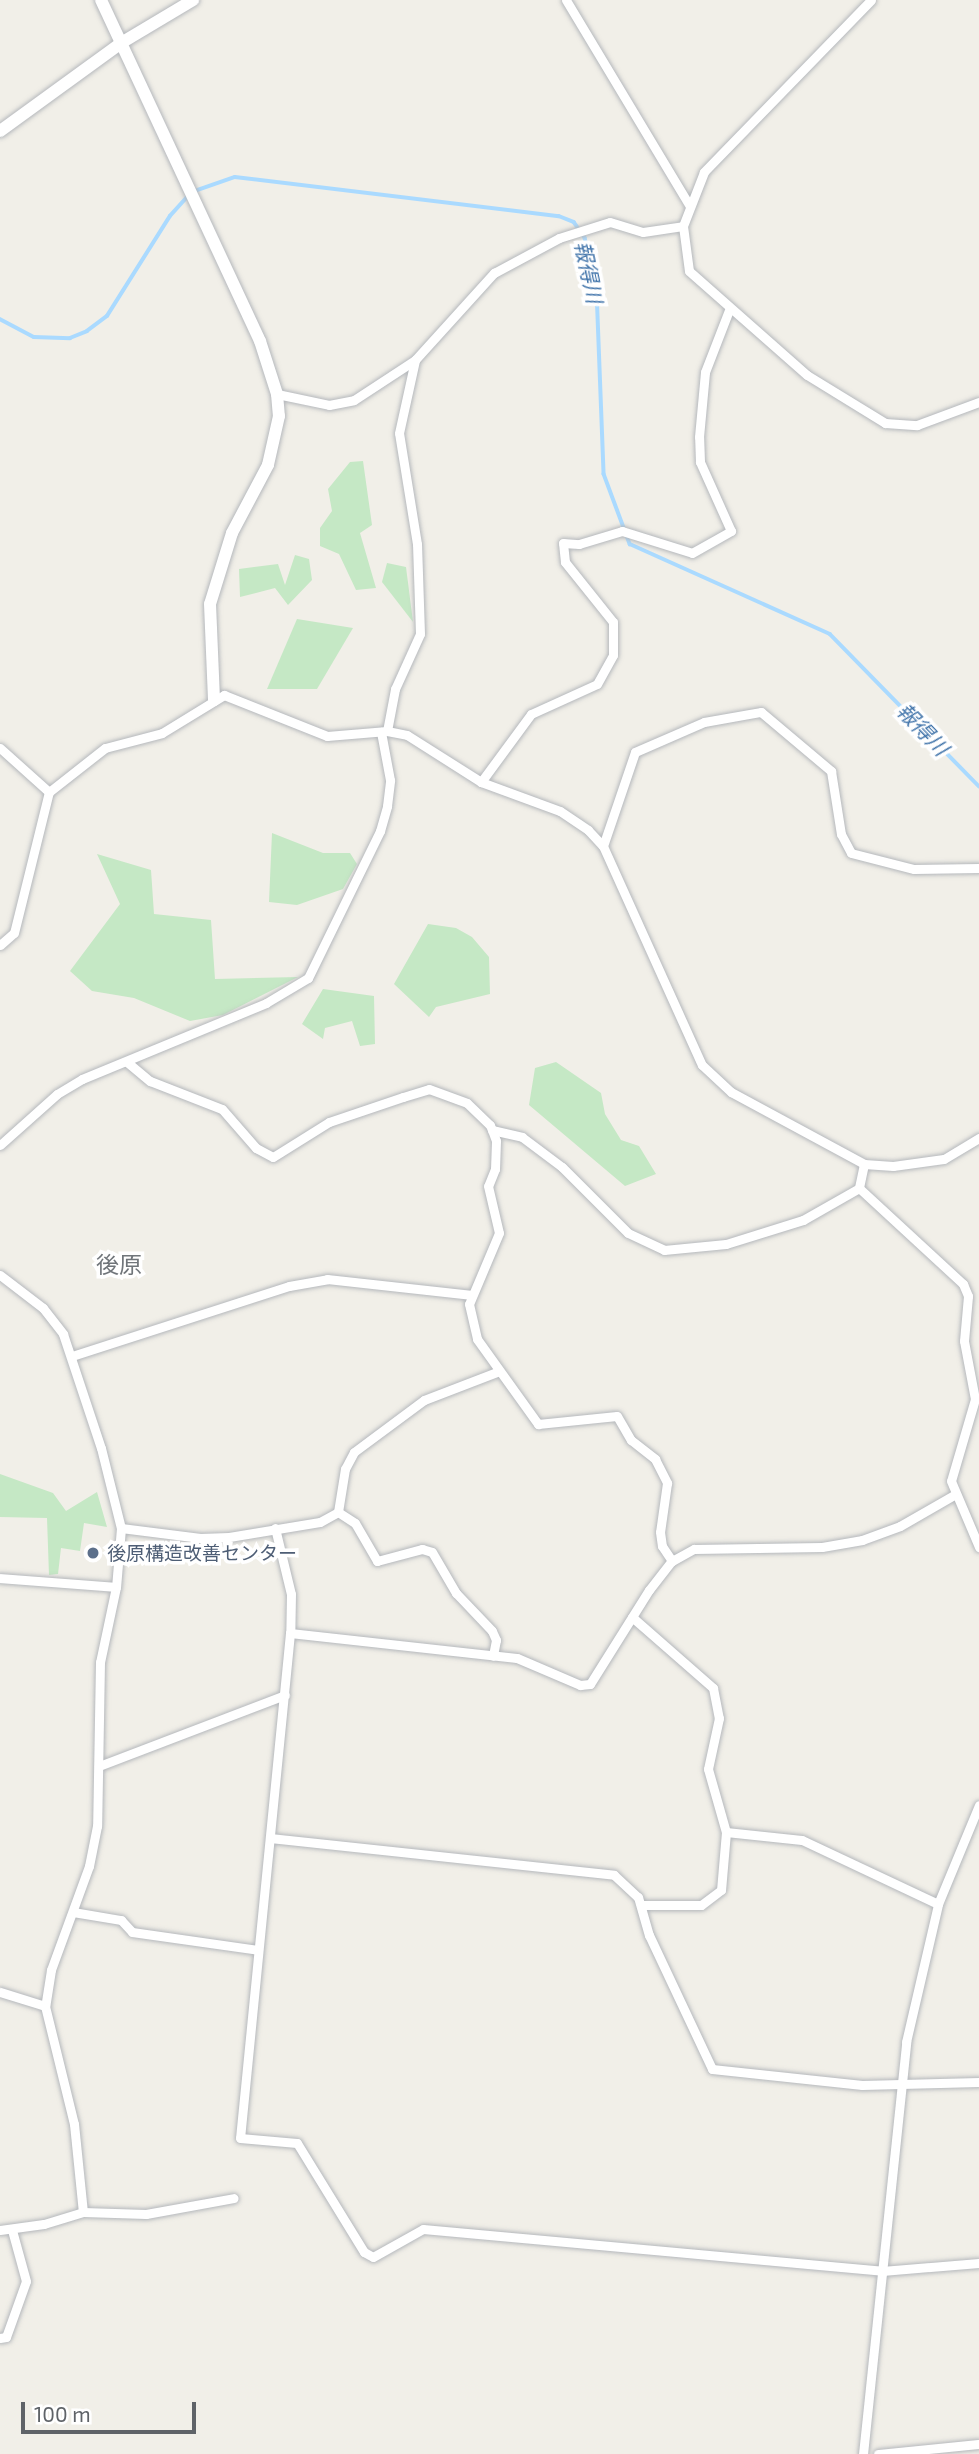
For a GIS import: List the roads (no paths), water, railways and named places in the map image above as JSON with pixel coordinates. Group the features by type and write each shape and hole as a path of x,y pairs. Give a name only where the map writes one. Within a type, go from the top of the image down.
{"street":[{"path":"101,0 260,341 277,394 279,416 268,465 232,533 210,604 214,700"},
{"path":"0,131 121,43 193,0"},
{"path":"566,0 690,206"},
{"path":"871,0 704,172 683,226 690,271 730,310 807,376 885,423 917,425 979,402"},
{"path":"277,394 342,405 415,360 469,297 518,257 610,222 643,232 683,226"},
{"path":"481,782 531,714 597,684 613,655 613,622 565,562 563,543 579,544 622,531 692,553 731,531 700,462 699,437 705,372 730,310"},
{"path":"0,1145 57,1094 266,1003 308,978 380,831 387,807 390,780 384,732 395,689 420,634 417,544 399,433 415,360"},
{"path":"0,945 14,933 49,792 104,748 162,733 224,695 327,736 384,732 425,744 481,782 560,811 603,846 702,1065 731,1091 864,1164 893,1166 944,1159 979,1138"},
{"path":"603,846 635,752 704,722 761,712 831,771 841,834 851,853 914,869 979,868"},
{"path":"0,748 49,792"},
{"path":"127,1062 150,1081 222,1109 261,1153 272,1157 341,1117 429,1089 467,1103 492,1130 522,1137 562,1167 628,1233 664,1250 726,1244 803,1220 859,1188 864,1164"},
{"path":"492,1130 495,1169 488,1186 499,1233 472,1295 471,1325 497,1372 538,1424 617,1416 631,1440 664,1471 667,1500 660,1532 662,1546 672,1561"},
{"path":"859,1188 963,1284 970,1311 965,1355 977,1399 951,1481 954,1495 979,1547"},
{"path":"0,1275 54,1321 72,1356 121,1528 116,1587 100,1662 97,1826 73,1912 51,1970 45,2006 74,2124 83,2212"},
{"path":"72,1356 289,1286 327,1279 472,1295"},
{"path":"338,1512 345,1469 354,1452 424,1400 497,1372"},
{"path":"290,1633 517,1658 580,1685 590,1684 632,1617 672,1561 694,1549 822,1547 862,1540 900,1527 954,1495"},
{"path":"121,1528 200,1538 320,1522 338,1512"},
{"path":"338,1512 355,1523 377,1561 422,1549 432,1552 456,1593 492,1631 496,1640 493,1656"},
{"path":"275,1528 290,1594 290,1633 240,2138 297,2143 364,2252 373,2257 423,2229 882,2271 979,2263"},
{"path":"0,1578 116,1587"},
{"path":"632,1617 713,1688 719,1718 708,1769 726,1832 721,1890 701,1905 641,1905"},
{"path":"99,1766 285,1695"},
{"path":"863,2454 900,2086 938,1904 979,1805"},
{"path":"726,1832 802,1840 938,1904"},
{"path":"270,1838 591,1870 614,1875 630,1886 641,1905 649,1935 712,2068 900,2086 979,2082"},
{"path":"73,1912 121,1920 132,1932 258,1950"},
{"path":"0,1992 45,2006"},
{"path":"0,2230 12,2230 83,2212 146,2214 234,2198"},
{"path":"0,2338 6,2337 26,2281 12,2230"},
{"path":"878,2454 979,2444"}],"waterway":[{"name":"報得川","path":"195,191 235,177 559,216 574,222 585,238 597,290 604,474 630,544 830,634 979,786"},
{"name":"報得川","path":"0,319 34,337 70,338 87,331 107,316 170,216 189,195"}],"place":[{"name":"後原構造改善センター","path":"93,1553"}],"district":[{"name":"後原","path":"119,1264"}]}
